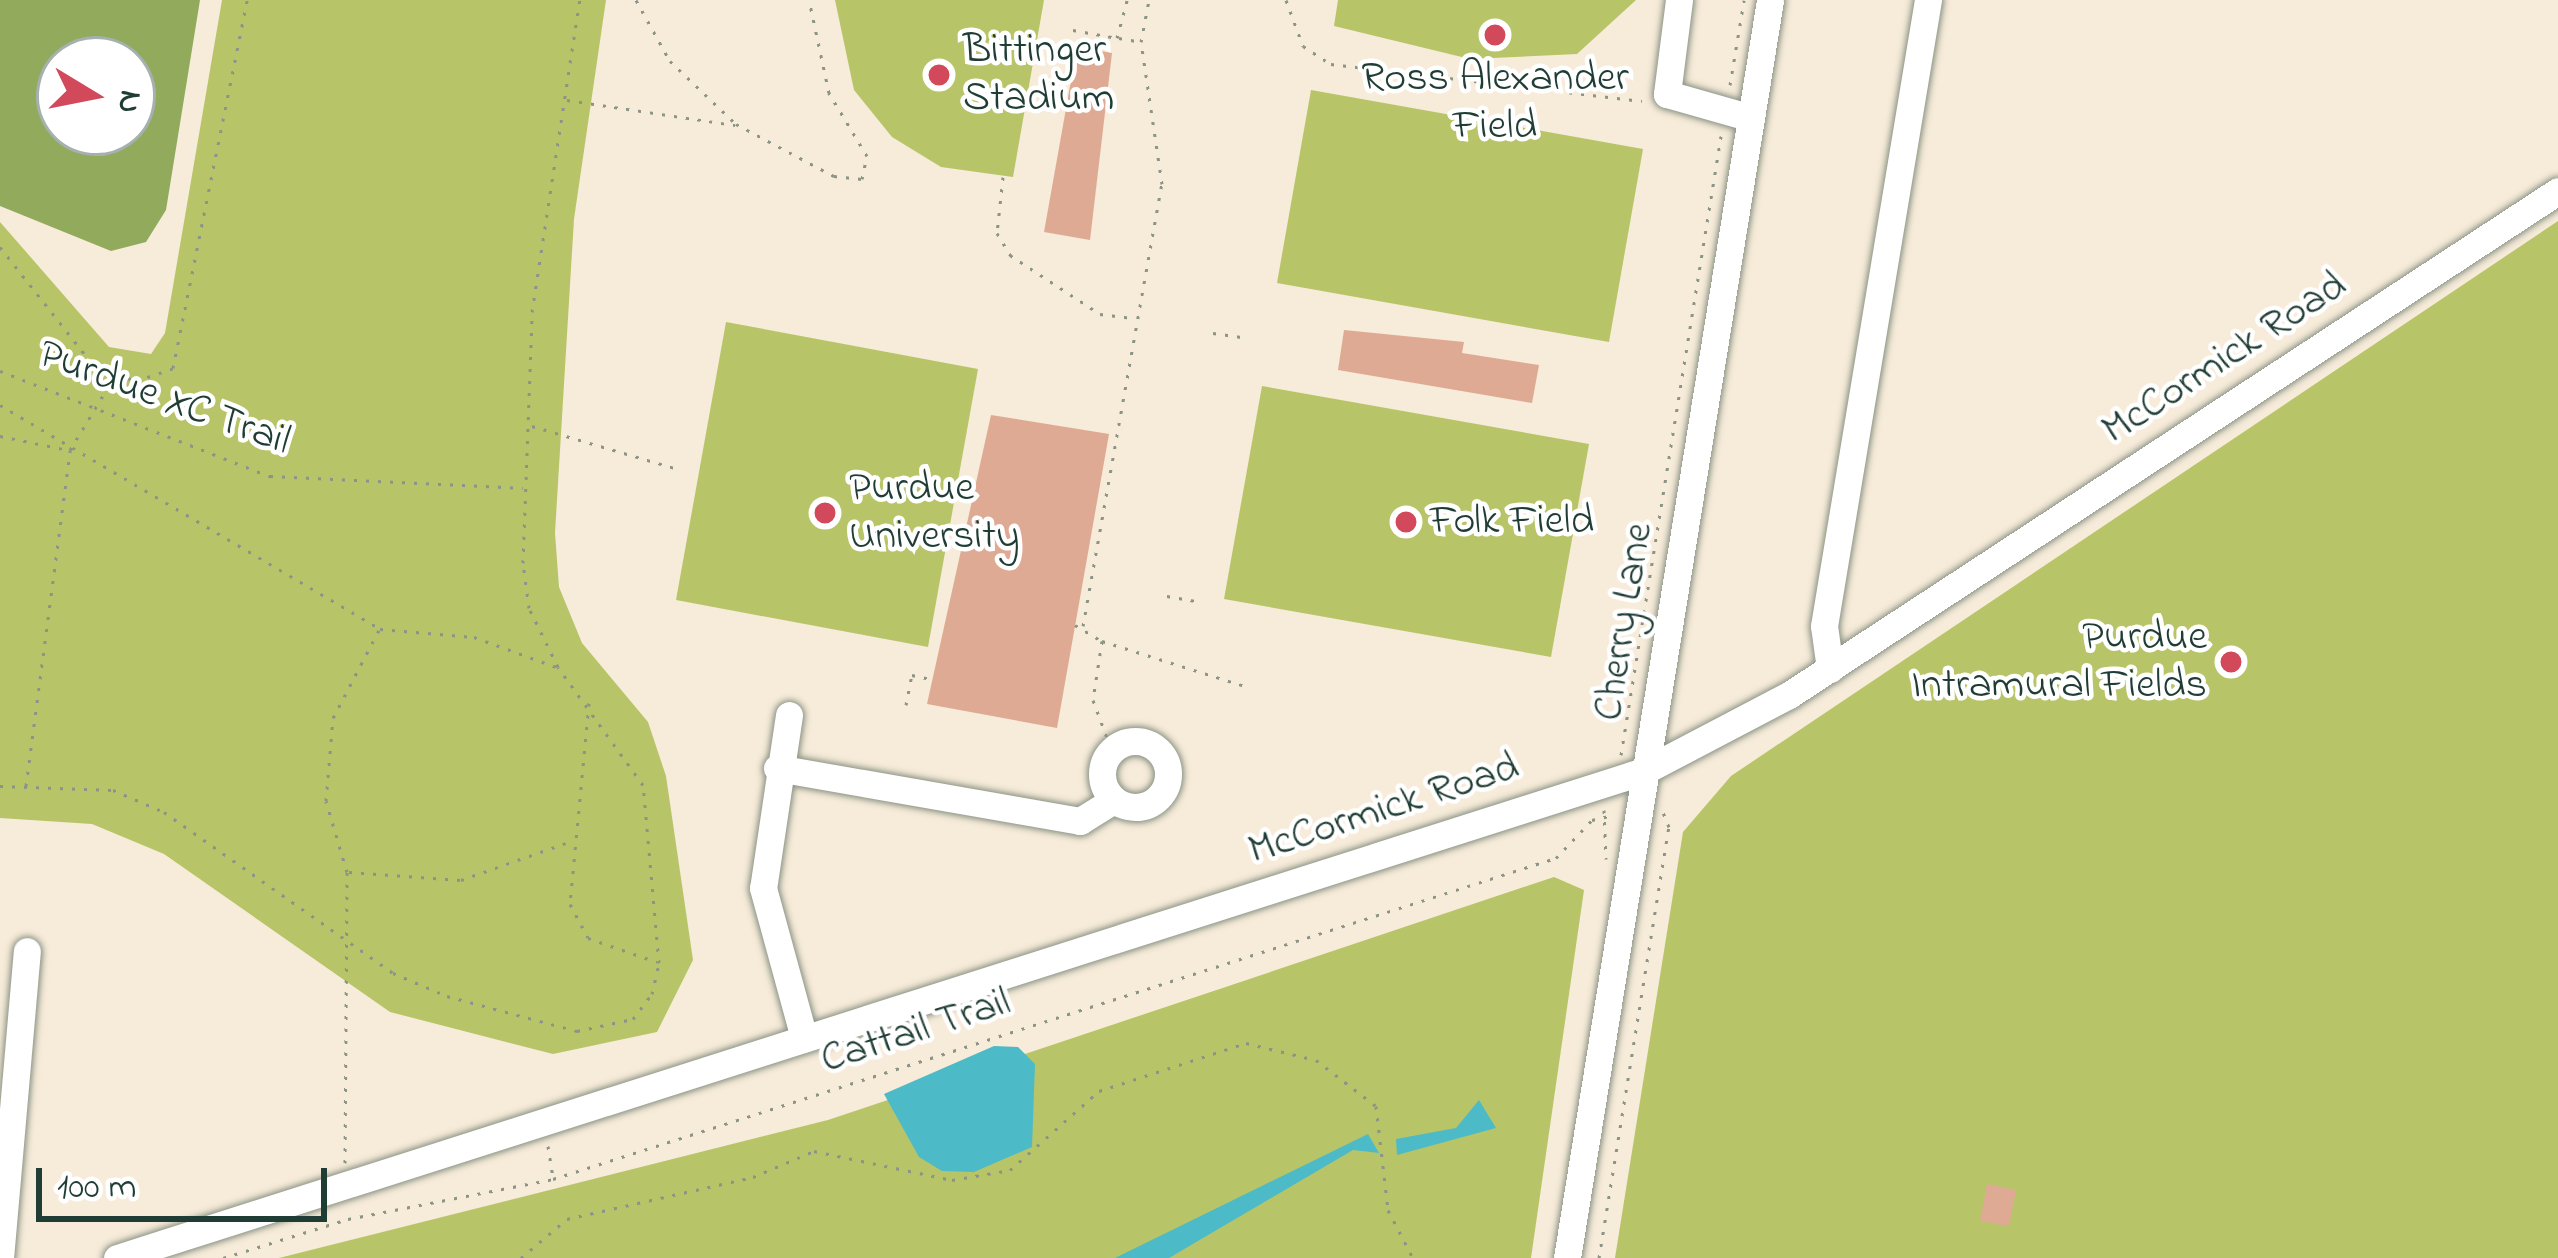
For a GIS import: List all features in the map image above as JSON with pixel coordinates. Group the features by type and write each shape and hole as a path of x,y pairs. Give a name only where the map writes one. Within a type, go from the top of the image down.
{"street":[{"path":"1679,0 1667,94 1738,116"},
{"name":"Cherry Lane","path":"1568,1258 1738,116 1770,0"},
{"path":"1830,669 1824,626 1928,0"},
{"name":"McCormick Road","path":"117,1258 1644,771 1830,669 2558,191"},
{"path":"789,715 777,768 763,888 804,1038"},
{"path":"777,768 1080,821 1113,800 1154,802 1168,773 1152,746 1112,751 1102,781 1113,800"},
{"path":"1,1258 9,1052 26,951"}],"path":[{"path":"0,247 114,377 160,376 179,354 247,0"},
{"path":"0,786 113,790 164,812 419,986 577,1031 633,1019 659,963 643,785 589,700 558,667 529,608 525,488 532,312 580,0"},
{"path":"636,0 670,61 736,124 851,182 868,169 823,75 809,0"},
{"path":"1118,38 1127,0"},
{"path":"1083,626 1133,319 1162,184 1141,42 1149,0"},
{"path":"1286,0 1304,46 1331,64 1578,86 1632,104 1667,94"},
{"path":"1612,781 1738,116 1744,0"},
{"path":"1073,30 1141,42"},
{"path":"564,99 736,124"},
{"path":"1003,177 997,233 1010,255 1100,314 1133,319"},
{"path":"1213,333 1247,338"},
{"name":"Purdue XC Trail","path":"0,371 270,476 525,488"},
{"path":"26,787 70,451 114,377"},
{"path":"0,405 70,451 380,629 474,638 558,667"},
{"path":"529,425 674,468"},
{"path":"0,436 70,451"},
{"path":"1167,596 1201,602"},
{"path":"1075,625 1102,641 1245,686"},
{"path":"351,1184 338,1102 340,933 346,872 326,801 333,718 380,629"},
{"path":"1102,641 1093,700 1112,751"},
{"path":"906,705 912,675 931,679"},
{"path":"589,700 568,842 570,904 589,938 659,963"},
{"name":"Cattail Trail","path":"223,1258 348,1219 553,1179 1556,858 1604,817 1612,781"},
{"path":"1599,1258 1669,826 1653,806"},
{"path":"346,872 461,880 568,842"},
{"path":"521,1258 567,1219 753,1177 814,1151 952,1180 1010,1170 1099,1091 1246,1043 1316,1060 1376,1106 1388,1210 1413,1258"},
{"path":"544,1122 553,1179"}],"green space":[{"path":"0,0 200,0 166,210 146,242 111,251 0,206"},
{"path":"222,0 606,0 574,219 555,533 559,587 582,643 648,722 666,776 693,960 657,1032 553,1054 390,1012 164,854 92,824 0,818 0,222 109,347 151,354 165,333"},
{"name":"Bittinger Stadium","path":"835,0 1044,0 1013,177 941,167 892,137 854,90"},
{"name":"Ross Alexander Field","path":"1338,0 1636,0 1577,54 1470,59 1334,26"},
{"path":"1311,90 1643,149 1609,342 1277,283"},
{"name":"Purdue Intramural Fields","path":"2558,221 2558,1258 1615,1258 1683,832 1731,776"},
{"path":"726,322 978,369 928,647 676,600"},
{"name":"Folk Field","path":"1262,386 1589,444 1551,657 1224,599"},
{"path":"1554,877 1584,890 1531,1258 279,1258 828,1120"}],"water":[{"path":"994,1046 1018,1047 1035,1064 1032,1147 974,1172 942,1171 919,1157 884,1094"},
{"path":"1479,1100 1496,1128 1397,1155 1396,1139 1456,1128"},
{"path":"1368,1134 1379,1153 1353,1150 1169,1258 1115,1258"}],"building":[{"path":"1077,47 1112,53 1090,240 1044,232"},
{"path":"1344,330 1464,342 1462,353 1539,365 1532,403 1338,370"},
{"path":"991,415 1109,434 1057,728 927,704"},
{"path":"1987,1184 2016,1190 2009,1226 1980,1221"}],"place":[{"name":"Ross Alexander Field","path":"1495,35"},
{"name":"Bittinger Stadium","path":"939,75"},
{"name":"Purdue University","path":"825,513"},
{"name":"Folk Field","path":"1406,522"},
{"name":"Purdue Intramural Fields","path":"2231,662"}]}
